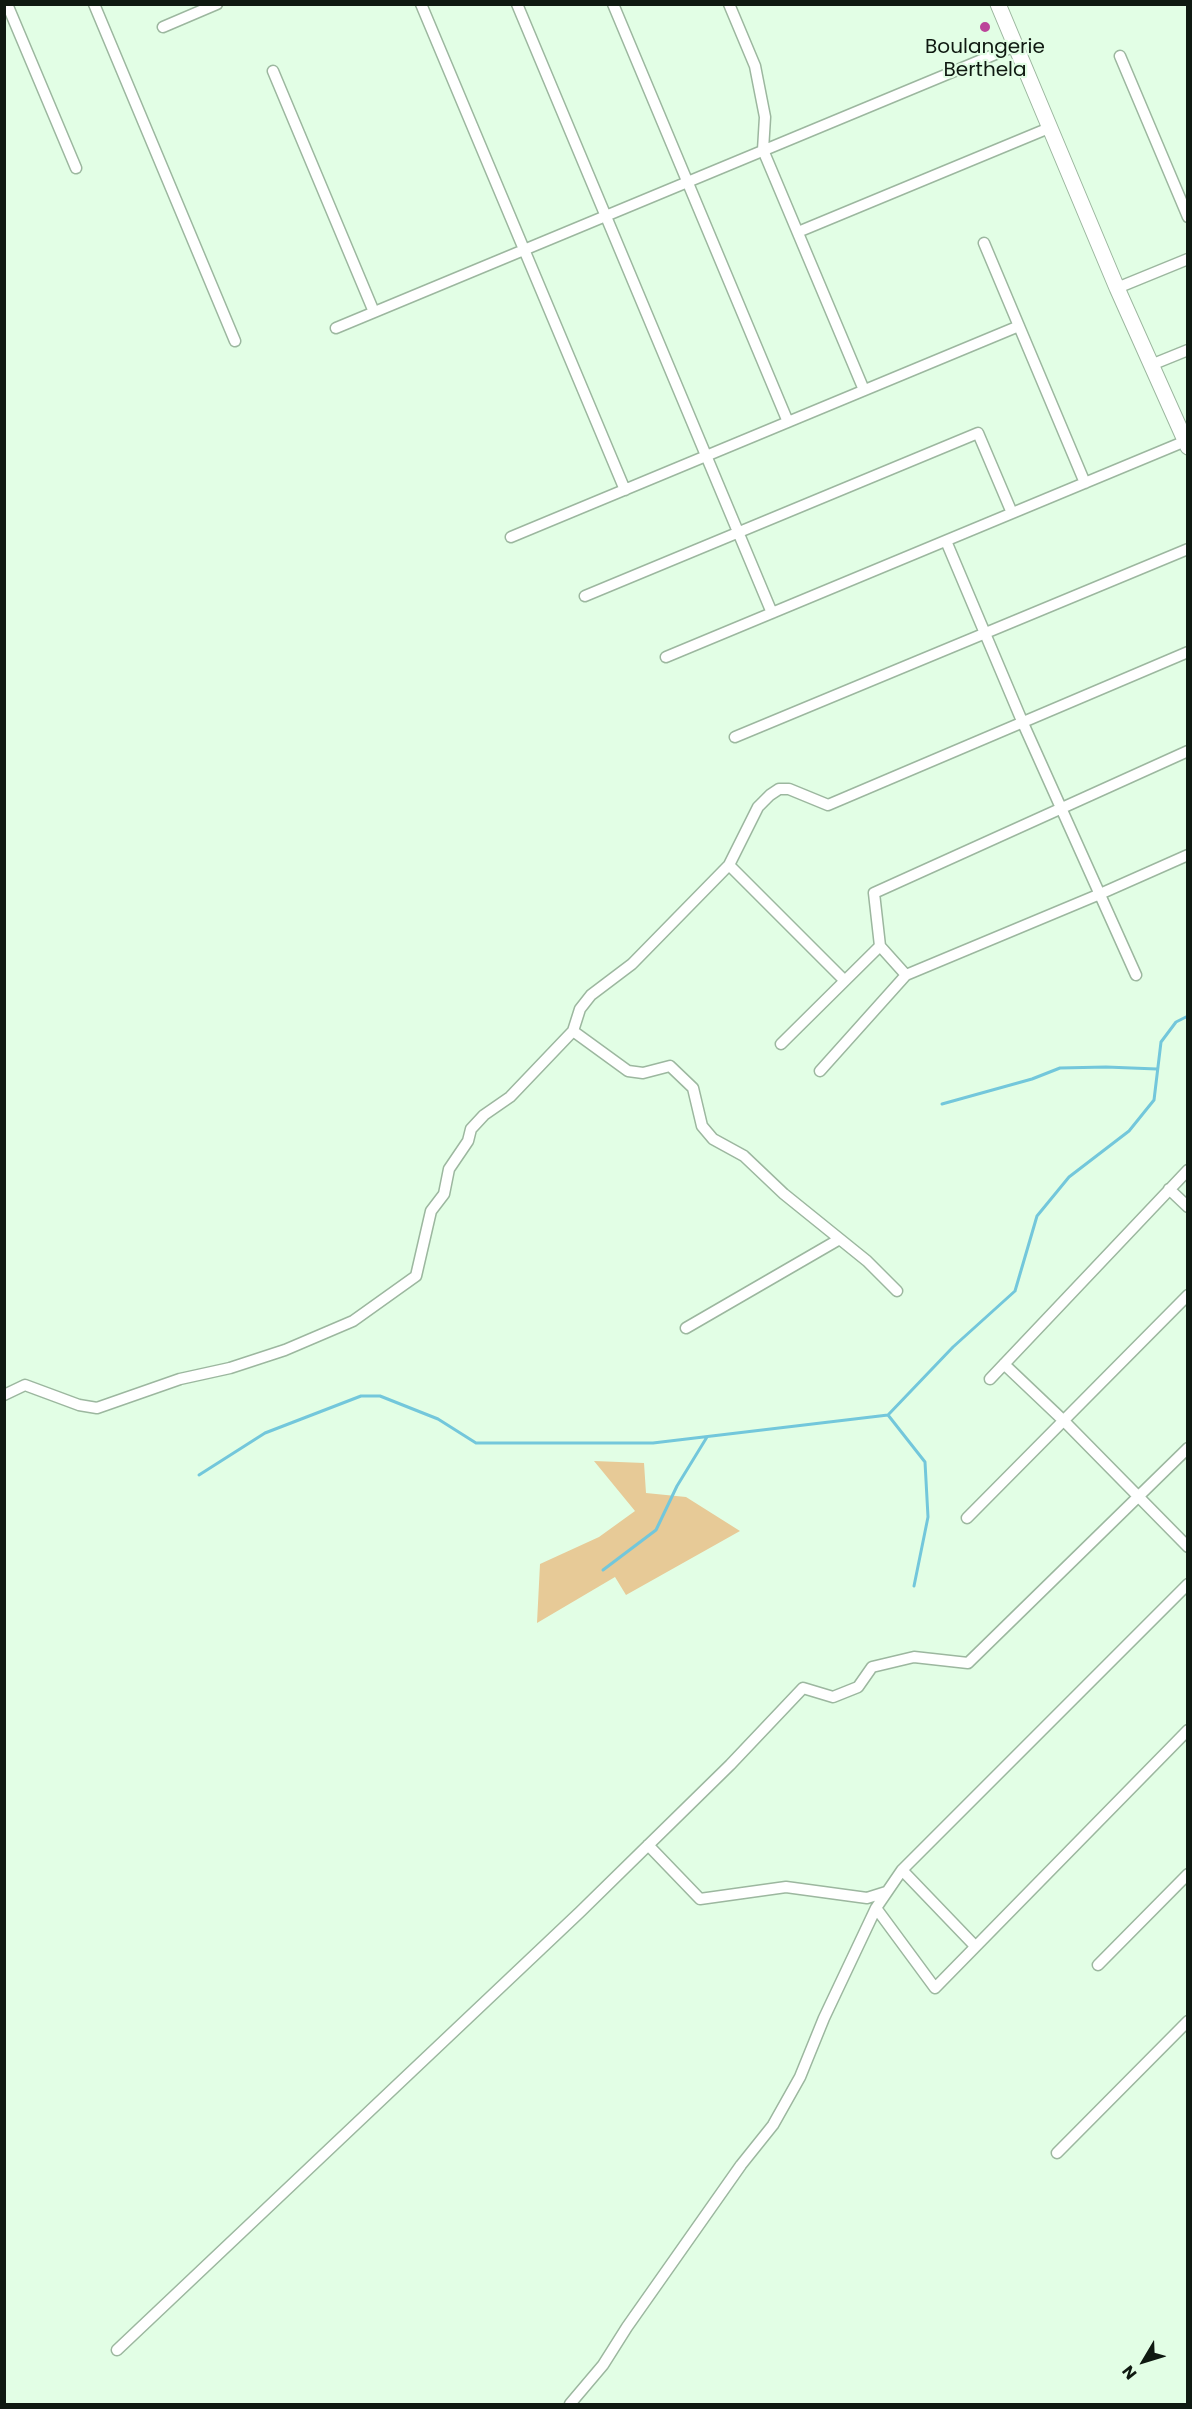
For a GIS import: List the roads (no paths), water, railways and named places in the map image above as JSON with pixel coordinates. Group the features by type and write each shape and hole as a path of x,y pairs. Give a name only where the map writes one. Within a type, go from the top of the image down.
{"main road":[{"path":"998,4 1117,288 1187,443"}],"street":[{"path":"7,4 76,168"},
{"path":"94,4 235,341"},
{"path":"163,27 217,4"},
{"path":"421,4 624,490"},
{"path":"517,4 772,613"},
{"path":"613,4 788,422"},
{"path":"729,4 755,66 765,117 764,150 864,390"},
{"path":"336,328 1015,46"},
{"path":"1120,56 1188,217"},
{"path":"273,71 374,312"},
{"path":"798,232 1049,128"},
{"path":"984,243 1085,483"},
{"path":"1117,288 1188,259"},
{"path":"510,537 1019,326"},
{"path":"1151,365 1188,350"},
{"path":"585,596 978,433 1012,513"},
{"path":"666,657 1187,443"},
{"path":"946,541 1022,721 1136,975"},
{"path":"735,737 1188,549"},
{"path":"4,1395 25,1385 80,1405 97,1408 180,1379 230,1368 285,1350 353,1322 416,1276 431,1211 444,1194 449,1168 468,1141 471,1129 484,1115 510,1097 573,1031 580,1009 591,995 632,964 729,865 758,807 779,789 789,789 828,805 1188,652"},
{"path":"906,975 880,946 873,893 1188,751"},
{"path":"820,1071 906,975 1188,855"},
{"path":"729,865 844,980"},
{"path":"781,1044 880,946"},
{"path":"573,1031 628,1071 643,1073 670,1066 693,1088 702,1126 713,1139 744,1156 784,1194 838,1240 867,1261 897,1291"},
{"path":"990,1379 1188,1170"},
{"path":"1169,1189 1188,1207"},
{"path":"686,1328 838,1240"},
{"path":"967,1518 1188,1295"},
{"path":"1004,1364 1064,1420 1188,1547"},
{"path":"117,2350 580,1912 730,1765 803,1688 833,1697 858,1688 872,1667 914,1657 968,1663 1188,1448"},
{"path":"570,2404 603,2365 627,2327 773,2124 800,2077 824,2018 876,1908 902,1870 1188,1584"},
{"path":"876,1908 935,1988 1188,1730"},
{"path":"648,1845 700,1899 786,1887 867,1898 886,1892"},
{"path":"902,1870 975,1946"},
{"path":"1098,1965 1188,1874"},
{"path":"1057,2153 1188,2021"}],"waterway":[{"path":"199,1475 265,1433 361,1396 380,1396 438,1419 476,1443 653,1443 888,1415 953,1347 1015,1291 1037,1216 1069,1177 1129,1131 1154,1100 1161,1042 1176,1022 1188,1016"},
{"path":"942,1104 1032,1079 1060,1068 1157,1069"},
{"path":"888,1415 925,1462 928,1517 914,1586"},
{"path":"603,1570 656,1530 677,1486 707,1437"}],"place":[{"name":"Boulangerie Berthela","path":"985,27"}]}
